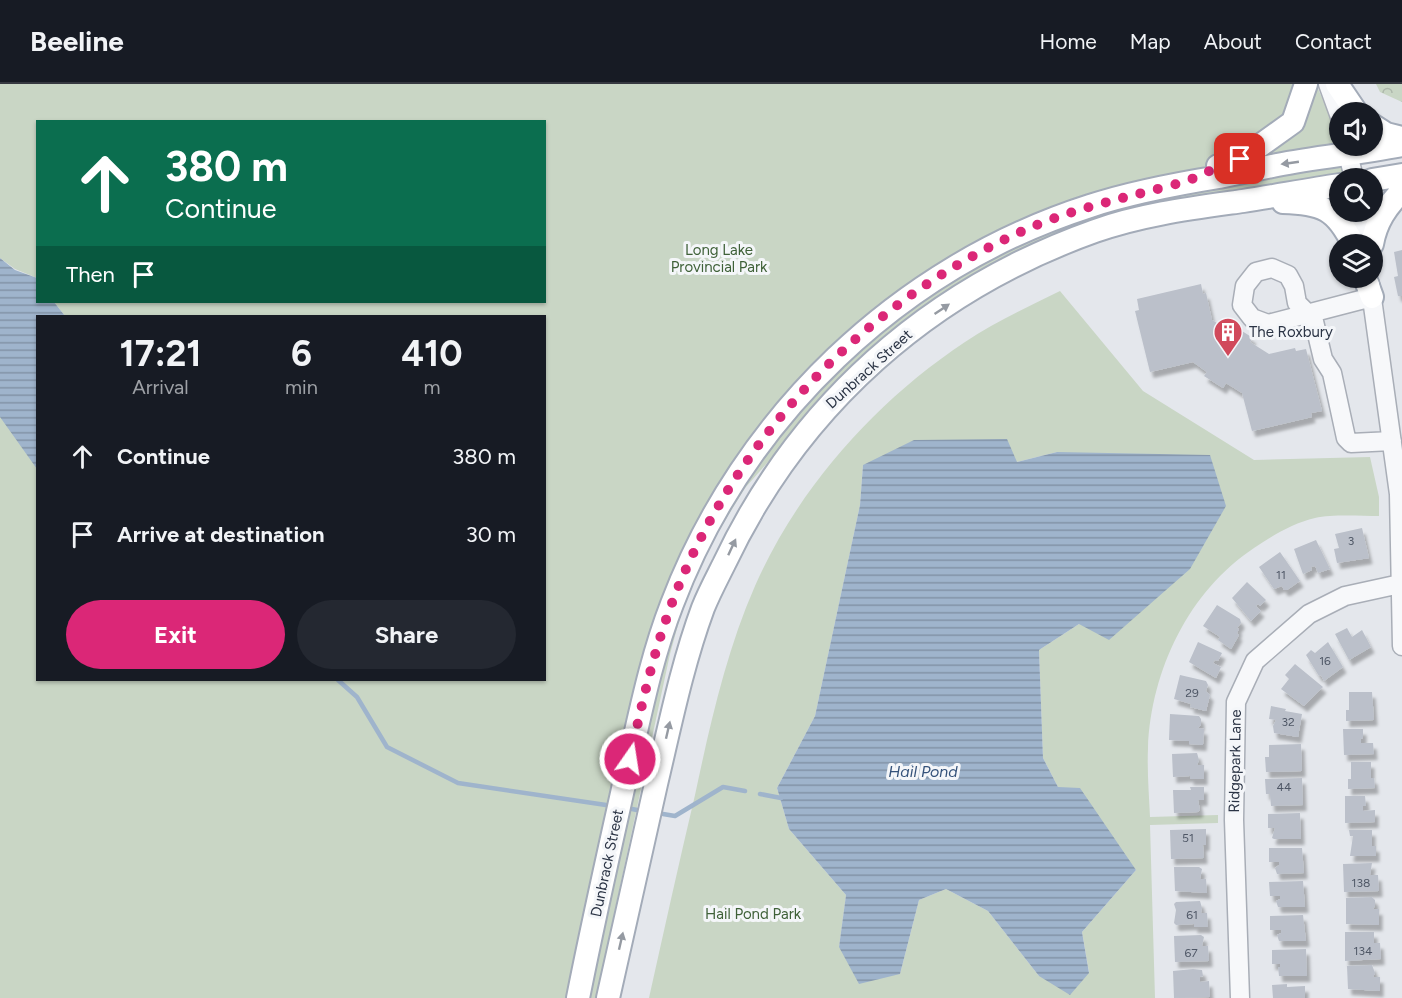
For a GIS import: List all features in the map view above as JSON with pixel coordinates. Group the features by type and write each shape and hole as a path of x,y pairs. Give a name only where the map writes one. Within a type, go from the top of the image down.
{"main road":[{"path":"1178,184 1221,164 1240,159 1293,122 1306,84"},
{"path":"1336,84 1347,102"},
{"path":"1383,132 1402,138"},
{"name":"Dunbrack Street","path":"1383,147 1402,145"},
{"name":"Dunbrack Street","path":"578,998 637,728 661,637 682,579 723,498 756,449 791,404 829,363 871,326 939,276 1013,236 1064,215 1116,198 1329,154"},
{"path":"1383,178 1402,175"},
{"name":"Dunbrack Street","path":"608,998 678,687 704,605 741,528 787,455 842,389 907,333 979,284 1016,264 1095,231 1179,209 1329,187"},
{"path":"1374,234 1384,211 1402,191"},
{"path":"1246,200 1299,202 1320,206 1344,225 1348,234"}],"street":[{"path":"1328,84 1335,102"},
{"path":"1358,288 1310,314 1323,359 1332,374 1346,438 1351,443 1392,441"},
{"path":"1370,288 1392,441 1400,479 1402,646"},
{"name":"Ridgepark Lane","path":"1240,998 1234,820 1236,702 1255,661 1310,614 1345,596 1400,584"}],"green space":[{"name":"Long Lake Provincial Park","path":"0,84 1316,84 1329,114 1329,156 1346,156 1353,168 1329,168 1329,180 1019,259 806,419 745,488 712,542 686,596 670,654 596,998 0,998 0,388 36,392 36,681 546,681 546,315 64,315 55,303 546,303 546,120 36,120 36,278 15,269 0,258"},
{"path":"1376,84 1402,84 1402,102 1380,92"},
{"name":"Hail Pond Park","path":"1060,291 1143,391 1254,460 1370,457 1379,497 1379,516 1330,516 1307,520 1254,548 1210,586 1178,635 1157,690 1151,719 1148,757 1150,817 1218,815 1218,823 1150,825 1155,998 649,998 720,689 755,586 793,515 843,449 901,391 965,342 1000,321","holes":["1057,452 1079,624 1039,650 1043,758 1058,787 1136,870 1082,932 1089,972 1039,976 988,911 946,889 919,900 900,974 839,947 846,895 789,829 777,788 815,716 860,505 863,465 1017,462"]}],"water":[{"path":"0,258 15,270 36,278 36,303 55,303 64,315 36,315 36,468 0,417"},
{"name":"Hail Pond","path":"1007,439 1017,462 1057,452 1210,455 1226,506 1190,569 1109,640 1079,624 1039,650 1043,758 1058,787 1080,788 1136,870 1082,932 1089,973 1070,995 1039,976 988,911 946,889 919,900 900,974 859,984 839,947 846,895 789,829 777,788 815,716 860,505 863,465 914,440"}],"building":[{"path":"1402,250 1402,296 1398,296 1394,277 1398,276 1394,252"},
{"name":"The Roxbury","path":"1201,284 1203,294 1206,293 1212,320 1230,331 1234,326 1253,338 1250,342 1269,354 1295,348 1296,351 1306,349 1322,411 1311,413 1312,417 1252,431 1242,393 1226,383 1223,388 1204,376 1207,372 1193,362 1150,372 1135,311 1139,310 1137,299"},
{"path":"1362,528 1369,558 1337,563 1334,549 1339,548 1335,534"},
{"path":"1316,540 1330,569 1318,573 1315,566 1303,574 1294,549"},
{"path":"1280,552 1300,581 1287,590 1284,590 1282,586 1274,589 1259,567"},
{"path":"1247,582 1266,600 1260,606 1258,604 1256,606 1261,611 1251,621 1232,598"},
{"path":"1217,605 1240,619 1241,623 1237,628 1239,635 1231,649 1218,640 1220,637 1203,626"},
{"path":"1347,628 1352,637 1362,630 1371,647 1349,660 1335,634"},
{"path":"1198,642 1222,653 1218,661 1215,660 1213,663 1221,667 1216,678 1189,662"},
{"path":"1328,642 1343,667 1324,681 1306,655 1311,650 1315,653"},
{"path":"1295,664 1323,687 1304,706 1281,689 1289,679 1285,675"},
{"path":"1180,675 1206,681 1208,685 1206,691 1210,695 1206,711 1190,707 1191,704 1174,699"},
{"path":"1349,692 1372,692 1374,720 1346,721 1346,710 1349,710"},
{"path":"1271,706 1302,714 1298,737 1274,733 1273,726 1276,720 1269,719"},
{"path":"1170,714 1199,716 1201,725 1198,728 1204,729 1203,745 1189,744 1189,741 1169,740"},
{"path":"1343,729 1363,729 1361,743 1373,743 1374,754 1344,755"},
{"path":"1301,744 1302,771 1266,772 1265,757 1269,757 1269,745"},
{"path":"1197,753 1199,760 1197,765 1204,765 1204,779 1190,779 1190,776 1173,777 1172,754"},
{"path":"1351,762 1371,762 1371,778 1374,778 1375,788 1348,789 1348,779 1351,779"},
{"path":"1302,778 1303,805 1271,806 1270,794 1266,794 1265,779"},
{"path":"1190,787 1204,787 1204,800 1198,800 1200,810 1174,813 1173,790 1191,790"},
{"path":"1345,796 1365,796 1366,806 1363,806 1363,811 1375,810 1375,822 1345,823"},
{"path":"1300,813 1301,839 1272,838 1275,828 1268,828 1268,814"},
{"path":"1206,829 1206,845 1203,845 1204,858 1171,859 1170,830"},
{"path":"1349,830 1372,830 1372,846 1376,846 1376,856 1350,856 1353,836 1350,836"},
{"path":"1269,848 1302,848 1304,873 1277,874 1275,868 1279,862 1269,862"},
{"path":"1372,863 1370,875 1378,875 1379,891 1344,892 1343,864"},
{"path":"1174,867 1202,869 1200,879 1206,879 1207,893 1175,891"},
{"path":"1303,881 1305,907 1278,907 1276,901 1280,899 1280,896 1270,896 1269,882"},
{"path":"1372,897 1375,900 1373,909 1379,909 1379,925 1346,924 1346,898"},
{"path":"1200,901 1201,913 1207,913 1208,927 1174,923 1176,910 1174,904 1176,902"},
{"path":"1303,915 1306,941 1279,941 1277,935 1281,933 1281,930 1270,930 1270,916"},
{"path":"1345,932 1374,932 1374,943 1380,943 1381,959 1345,961"},
{"path":"1201,935 1204,937 1202,946 1208,946 1209,961 1175,962 1174,936"},
{"path":"1306,949 1307,976 1279,976 1280,964 1272,964 1272,950"},
{"path":"1372,965 1375,973 1373,977 1380,977 1380,991 1348,989 1347,966"},
{"path":"1202,970 1203,976 1200,977 1200,982 1209,981 1210,997 1174,998 1173,971"},
{"path":"1287,984 1287,987 1305,986 1305,998 1273,998 1272,985"}],"waterway":[{"path":"339,681 357,697 387,747 458,783 606,805"},
{"path":"663,814 675,816 723,787 745,791"},
{"path":"760,794 781,798"},
{"path":"632,809 637,810"}],"place":[{"name":"The Roxbury","path":"1228,358"}],"route":[{"path":"630,759 648,682 670,608 701,537 723,498 756,449 791,404 829,363 915,292 963,262 1013,236 1091,205 1178,184 1221,164 1240,159"}]}
